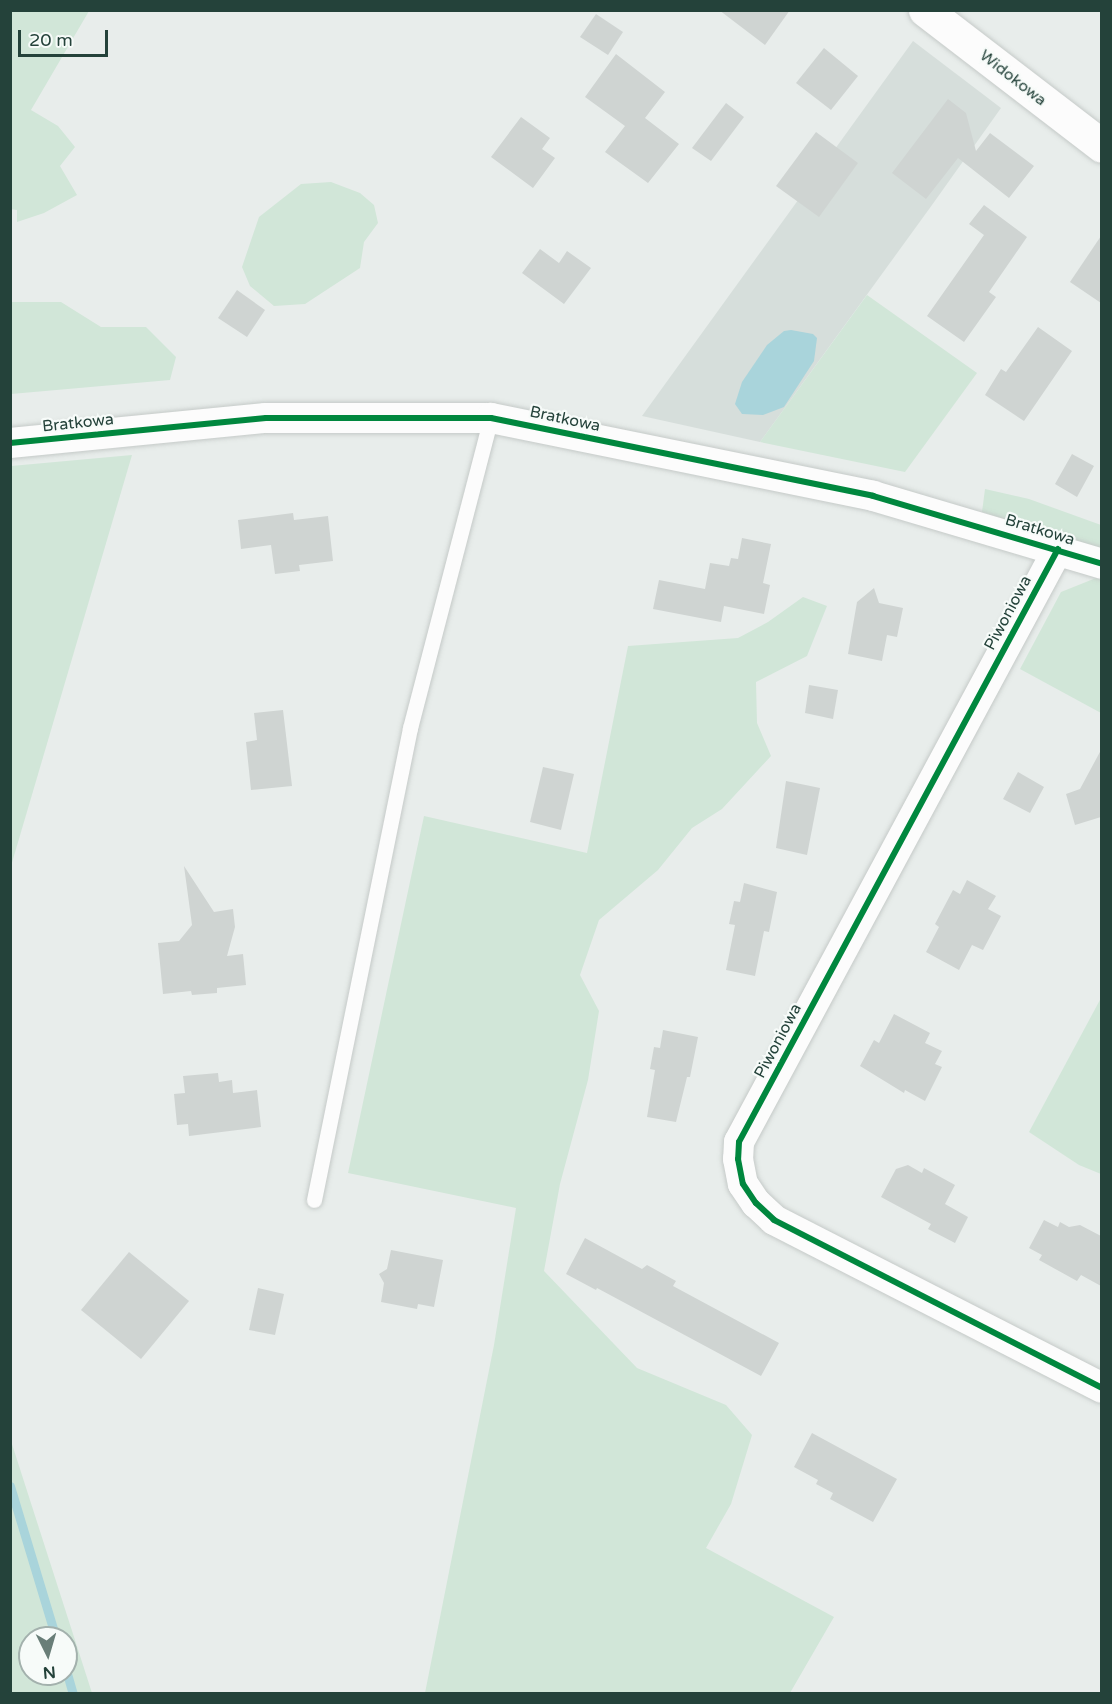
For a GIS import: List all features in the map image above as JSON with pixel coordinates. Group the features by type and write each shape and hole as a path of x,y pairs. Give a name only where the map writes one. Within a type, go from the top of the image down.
{"street":[{"name":"Widokowa","path":"925,10 1101,147"},
{"name":"Bratkowa","path":"10,443 267,418 491,418 873,496 1058,549 1101,564"},
{"name":"Piwoniowa","path":"1058,549 739,1142 738,1159 743,1184 756,1203 774,1220 1101,1388"}],"lane":[{"path":"314,1200 410,728 491,418"}],"shaded area":[{"path":"913,41 1001,108 932,205 760,442 642,416"}],"green space":[{"path":"11,10 89,11 31,110 58,126 75,147 60,166 77,195 44,213 17,222 17,210 10,209"},
{"path":"331,182 360,193 374,205 378,223 364,242 360,268 305,304 274,306 250,286 242,267 259,217 301,184"},
{"path":"867,295 977,373 905,472 760,442"},
{"path":"11,302 61,302 101,327 146,327 176,357 170,380 11,394"},
{"path":"132,455 11,866 11,466"},
{"path":"985,489 1029,499 1101,525 1101,549 982,512"},
{"path":"1096,578 1101,580 1101,713 1020,669 1061,592"},
{"path":"803,597 827,606 807,656 756,682 757,723 771,756 722,809 692,828 658,870 599,920 580,975 599,1011 588,1080 560,1184 544,1271 637,1368 726,1405 752,1435 731,1504 706,1548 834,1617 790,1693 425,1693 494,1345 516,1208 348,1173 424,816 587,853 628,646 738,638 768,622"},
{"path":"1101,998 1102,1174 1079,1165 1029,1132"},
{"path":"10,1441 70,1626 18,1626 18,1686 78,1686 78,1649 92,1693 11,1693"}],"water":[{"path":"784,331 813,334 817,338 814,361 784,407 763,415 742,414 735,404 742,382 767,345"}],"building":[{"path":"719,10 790,10 765,45"},
{"path":"596,14 623,32 608,55 580,37"},
{"path":"824,48 858,76 831,110 796,83"},
{"path":"616,54 665,92 645,118 679,144 648,183 605,152 625,126 585,97"},
{"path":"948,99 966,113 976,151 990,133 1034,166 1009,198 958,158 926,199 892,173"},
{"path":"726,103 744,117 711,161 692,148"},
{"path":"521,117 550,138 542,149 555,158 533,188 491,157"},
{"path":"816,132 858,163 819,217 776,186"},
{"path":"984,205 1027,237 989,292 996,297 964,342 927,316 984,235 969,224"},
{"path":"1101,236 1101,303 1070,282"},
{"path":"540,249 559,263 567,251 591,268 564,304 522,273"},
{"path":"237,290 265,310 247,337 218,318"},
{"path":"1038,327 1072,351 1024,421 985,395 1001,369 1006,372"},
{"path":"1072,454 1094,466 1077,497 1055,484"},
{"path":"293,513 294,520 328,516 333,561 299,565 300,571 275,574 271,545 241,549 238,520"},
{"path":"742,538 771,544 763,583 770,585 764,614 724,606 721,622 653,609 659,580 705,589 710,563 729,566 731,558 738,559"},
{"path":"874,588 879,603 903,608 897,637 887,635 882,661 848,654 857,602"},
{"path":"809,685 838,690 833,719 805,713"},
{"path":"283,710 292,786 251,790 246,742 257,740 254,713"},
{"path":"1101,750 1101,817 1075,825 1066,794 1080,789"},
{"path":"543,767 574,774 561,830 530,822"},
{"path":"1018,772 1044,787 1030,813 1003,799"},
{"path":"786,781 820,788 807,855 776,848"},
{"path":"184,866 214,912 233,909 235,927 227,956 243,954 246,985 217,988 217,993 192,995 191,991 163,994 158,943 179,941 192,925"},
{"path":"967,880 996,896 988,909 1001,916 983,950 972,945 959,970 926,952 939,927 935,924 953,890 960,894"},
{"path":"744,883 777,892 769,932 764,931 755,976 726,970 735,925 729,924 734,901 740,902"},
{"path":"894,1014 930,1033 925,1043 942,1051 935,1064 942,1067 925,1101 905,1090 904,1093 860,1066 874,1040 879,1043"},
{"path":"663,1030 698,1037 690,1077 687,1077 676,1122 647,1117 655,1070 650,1069 654,1047 660,1048"},
{"path":"218,1073 219,1082 232,1080 233,1093 257,1090 261,1127 189,1136 188,1124 177,1125 174,1094 185,1093 183,1076"},
{"path":"908,1165 922,1173 924,1168 955,1185 945,1204 968,1217 955,1243 928,1229 931,1224 881,1197 896,1169"},
{"path":"1044,1220 1058,1227 1060,1222 1069,1227 1080,1225 1101,1236 1101,1286 1081,1275 1077,1281 1039,1260 1042,1255 1029,1248"},
{"path":"585,1238 642,1269 647,1265 676,1281 673,1286 779,1343 761,1376 597,1288 596,1290 566,1274"},
{"path":"391,1250 443,1260 434,1307 418,1304 417,1309 381,1302 384,1283 379,1274 387,1269"},
{"path":"129,1252 189,1301 141,1359 81,1310"},
{"path":"258,1288 284,1294 275,1335 249,1330"},
{"path":"812,1433 897,1479 873,1522 830,1499 833,1493 816,1484 818,1480 794,1467"}],"waterway":[{"path":"10,1486 52,1626"},
{"path":"71,1686 73,1694"}],"cycle path":[{"path":"10,443 266,418 491,418 873,496 1102,564"},
{"path":"1058,549 739,1142 738,1159 743,1184 756,1203 774,1220 1102,1388"}]}
